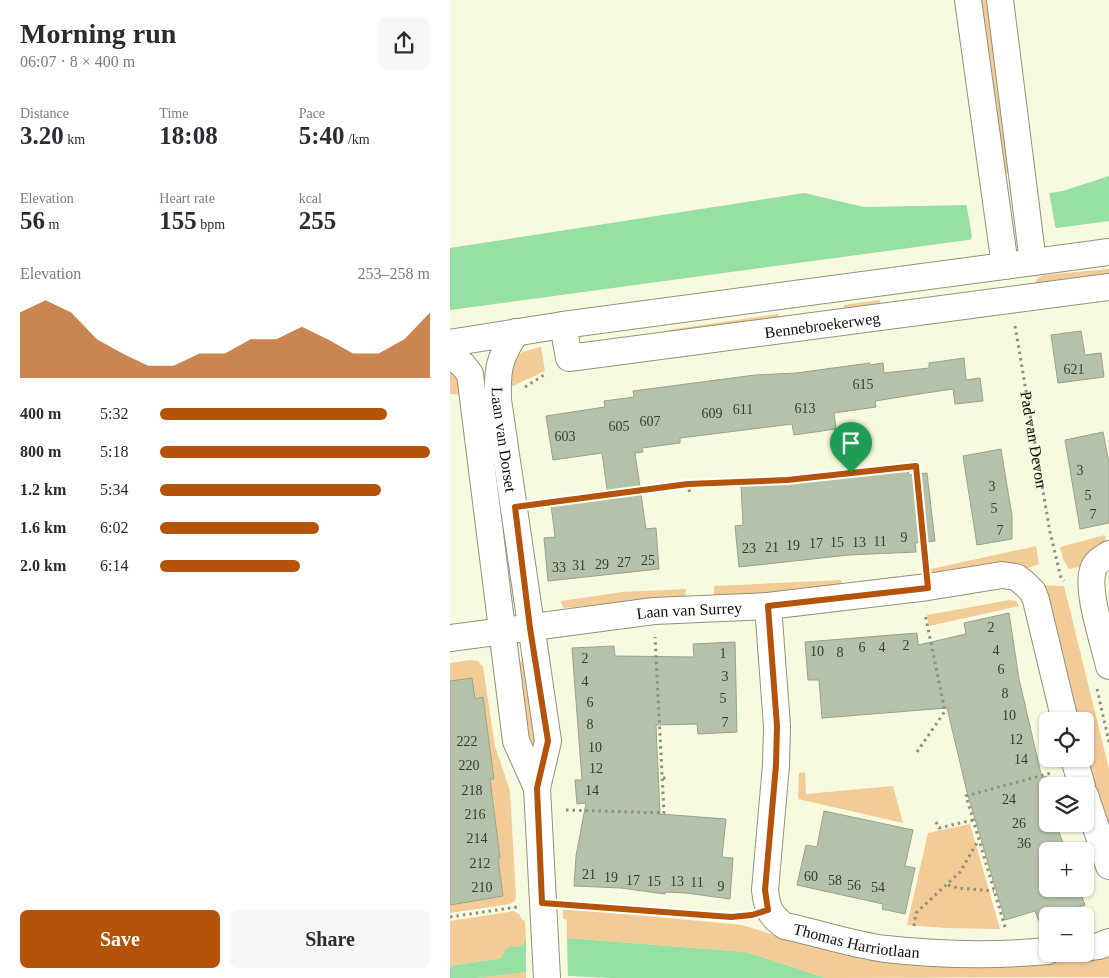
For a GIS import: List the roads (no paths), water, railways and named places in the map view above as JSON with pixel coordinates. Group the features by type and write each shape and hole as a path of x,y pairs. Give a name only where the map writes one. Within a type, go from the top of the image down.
{"street":[{"path":"968,0 1004,257"},
{"path":"1000,0 1033,253"},
{"name":"Bennebroekerweg","path":"450,343 1004,257 1033,253 1109,252"},
{"name":"Bennebroekerweg","path":"563,325 569,358 1109,287"},
{"name":"Laan van Dorset","path":"516,332 504,352 497,371 498,400 548,741 538,799 547,978"},
{"name":"Laan van Dorset","path":"450,355 463,365 470,374 516,741 538,799"},
{"path":"1101,561 1091,587 1109,666"},
{"name":"Laan van Surrey","path":"450,638 654,611 768,606 928,588 1002,575 1016,577 1033,592 1063,712"},
{"name":"Thomas Harriotlaan","path":"768,606 777,726 776,774 765,890 756,908 785,926 884,949 1009,955 1039,952"},
{"path":"1094,822 1109,866"},
{"path":"1094,947 1109,942"}]}
